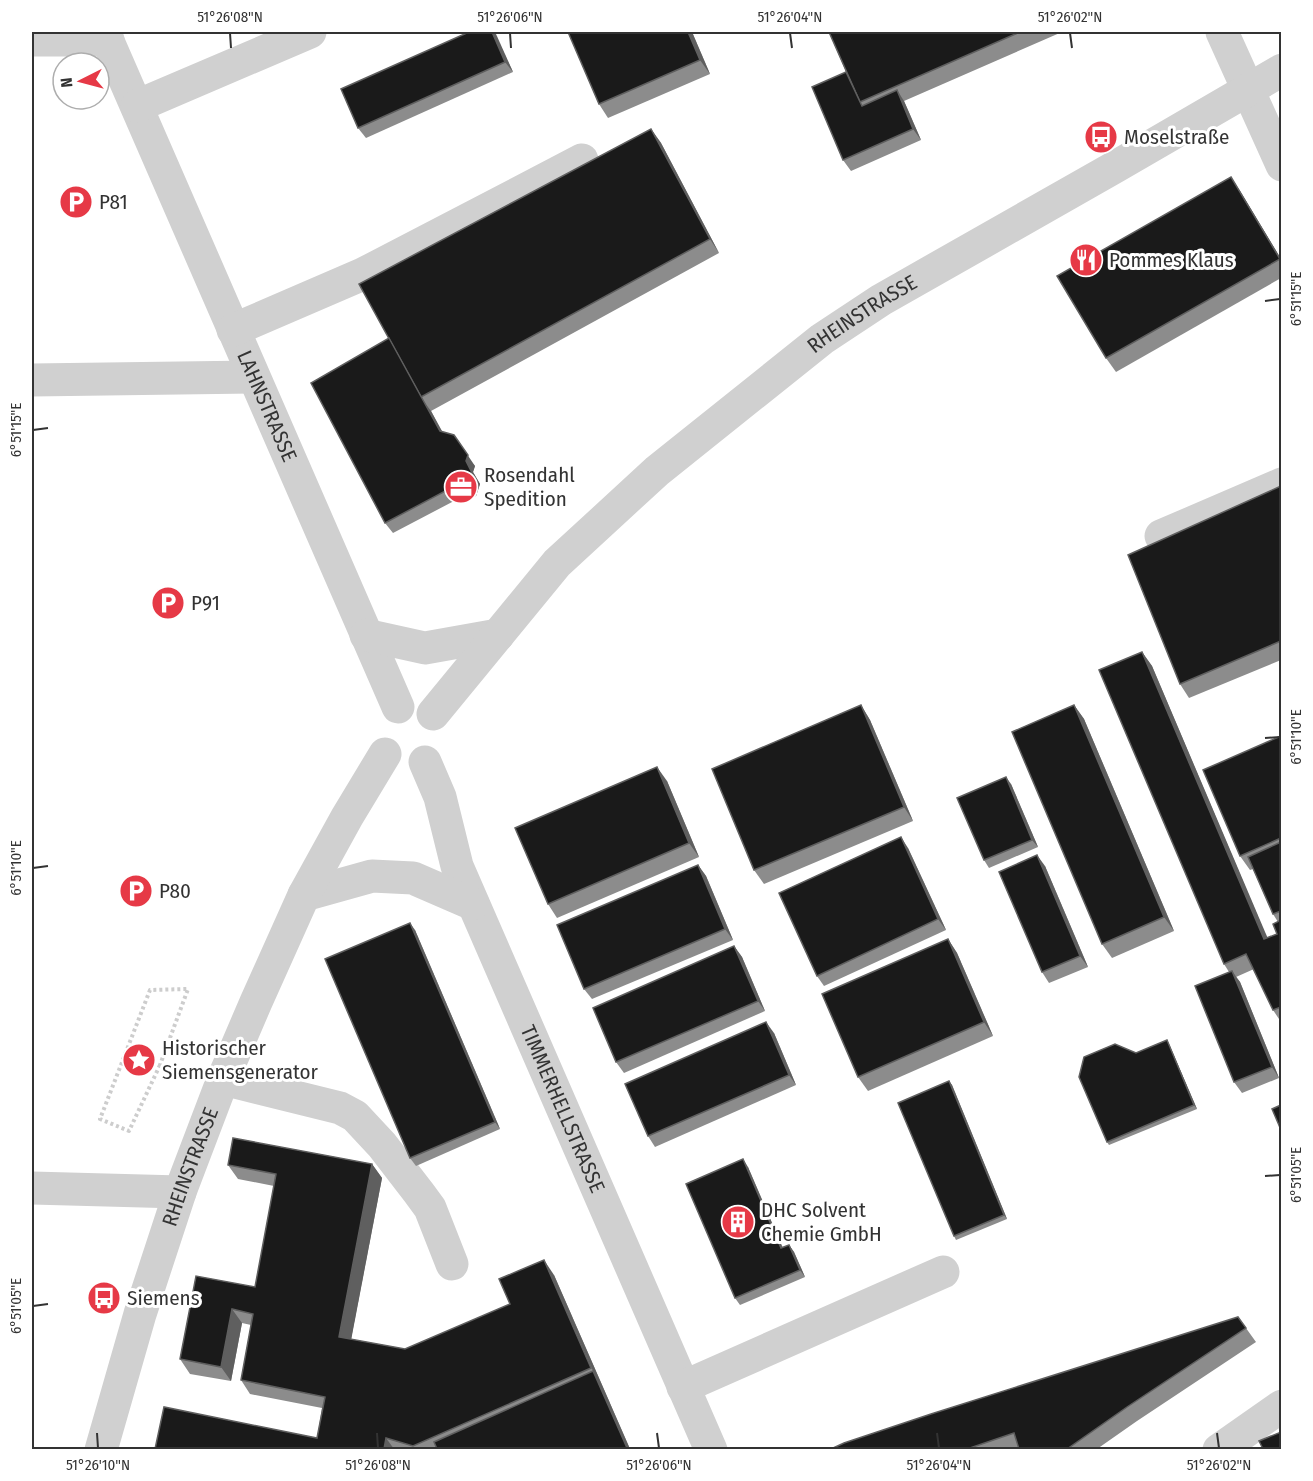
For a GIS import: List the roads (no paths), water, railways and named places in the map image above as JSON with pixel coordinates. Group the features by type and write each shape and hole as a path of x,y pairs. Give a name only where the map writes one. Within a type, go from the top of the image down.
{"street":[{"path":"137,106 310,32"},
{"path":"1222,32 1281,165"},
{"path":"32,40 106,36"},
{"name":"LAHNSTRASSE","path":"106,36 398,707"},
{"name":"RHEINSTRASSE","path":"433,714 557,563 657,471 822,339 881,300 1281,70"},
{"path":"233,330 363,274 582,160"},
{"path":"32,380 254,377"},
{"path":"1161,536 1281,484"},
{"path":"366,635 425,648 498,635"},
{"path":"408,704 420,706 433,714 438,723 441,738 436,752 425,762 411,766 397,764 385,754 380,742 380,728 386,715 408,704"},
{"name":"RHEINSTRASSE","path":"101,1449 140,1314 180,1192 221,1086 304,895 385,754"},
{"name":"TIMMERHELLSTRASSE","path":"425,762 440,797 457,866 711,1449"},
{"path":"304,895 372,876 413,878 473,904"},
{"path":"221,1086 340,1108 355,1116 382,1145 430,1208 452,1264"},
{"path":"32,1188 180,1192"},
{"path":"683,1387 943,1272"},
{"path":"1220,1449 1281,1406"}],"place":[{"name":"Moselstraße","path":"1101,137"},
{"name":"P81","path":"76,202"},
{"name":"Pommes Klaus","path":"1086,260"},
{"name":"Rosendahl Spedition","path":"461,487"},
{"name":"P91","path":"168,603"},
{"name":"P80","path":"136,891"},
{"name":"Historischer Siemensgenerator","path":"139,1060"},
{"name":"DHC Solvent Chemie GmbH","path":"738,1222"},
{"name":"Siemens","path":"104,1298"}]}
